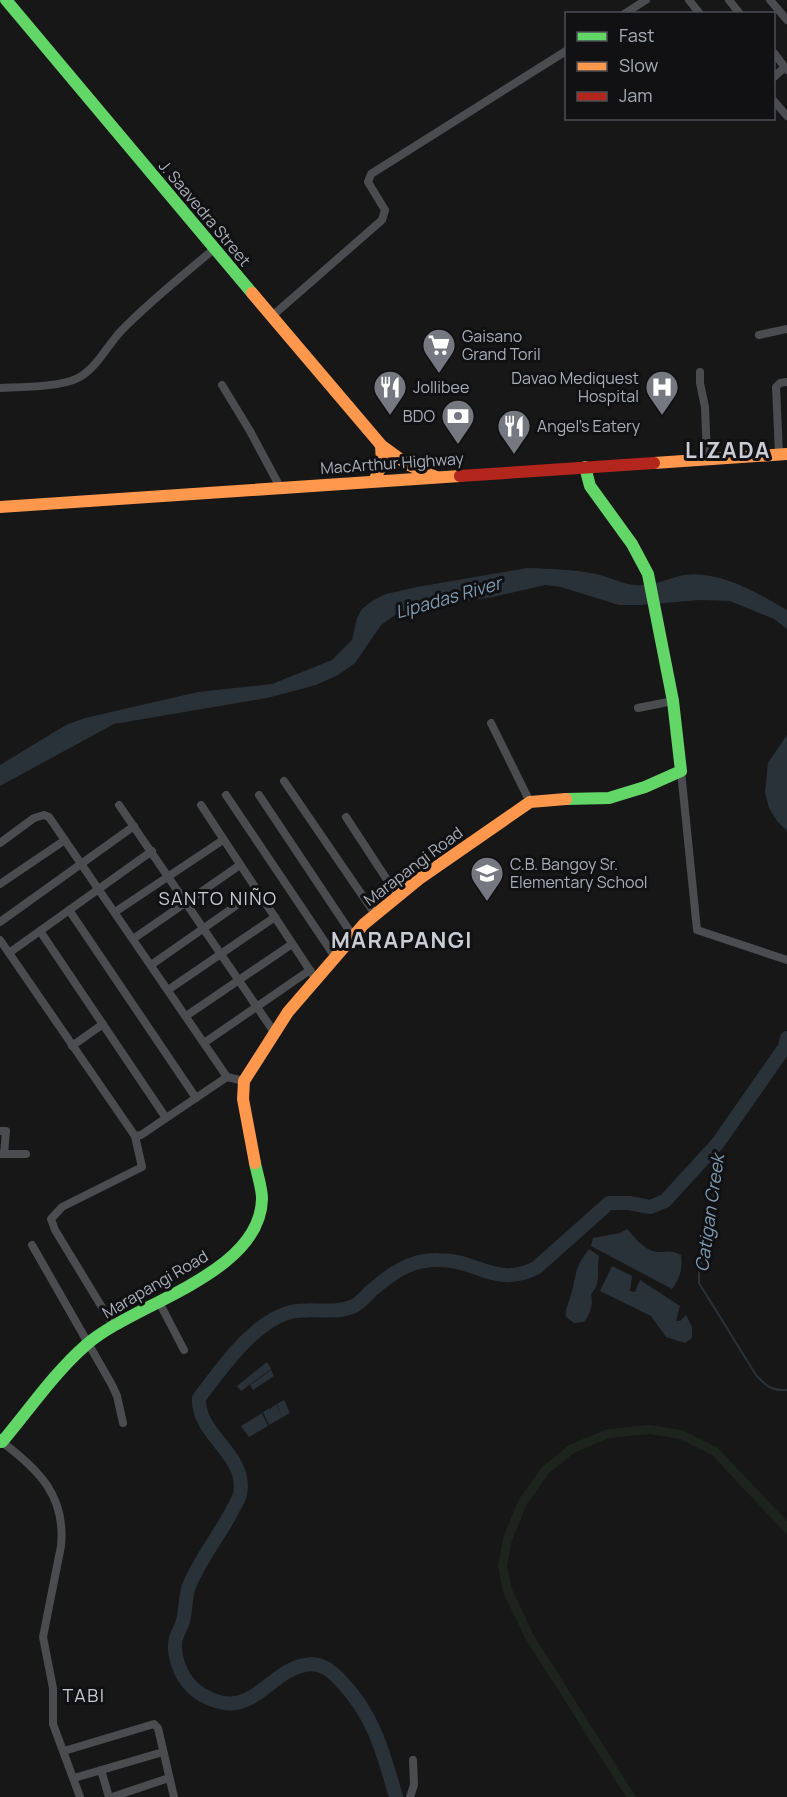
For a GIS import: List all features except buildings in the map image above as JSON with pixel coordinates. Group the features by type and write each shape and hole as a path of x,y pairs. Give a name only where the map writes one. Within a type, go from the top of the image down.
{"main road":[{"name":"J. Saavedra Street","path":"6,0 381,445 407,464 436,477"},
{"path":"374,481 383,466 381,445"},
{"name":"MacArthur Highway","path":"0,507 783,454"},
{"path":"585,467 590,486 639,556 650,581 673,701 681,771"},
{"name":"Marapangi Road","path":"1,1442 60,1372 87,1344 206,1276 229,1260 242,1246 258,1220 262,1198 243,1099 244,1081 312,974 335,957 375,914 397,895 530,802 609,798 645,787 681,771"}],"street":[{"path":"627,12 646,0"},
{"path":"688,0 698,12"},
{"path":"729,0 738,12"},
{"path":"770,0 787,20"},
{"path":"271,317 382,220 385,210 368,182 371,174 565,52"},
{"path":"775,54 786,68"},
{"path":"775,102 787,116"},
{"path":"0,388 60,383 77,379 158,295 214,249"},
{"path":"759,335 787,329"},
{"path":"700,372 705,407 707,459"},
{"path":"783,454 776,387 780,382 787,382"},
{"path":"222,385 250,431 280,488"},
{"path":"638,708 673,701"},
{"path":"491,723 530,802"},
{"path":"681,771 697,930 787,960"},
{"path":"284,781 375,914"},
{"path":"226,795 335,957"},
{"path":"259,795 353,936"},
{"path":"120,805 274,1032"},
{"path":"201,805 312,974 257,1006 204,1043"},
{"path":"0,843 34,818 44,815 53,822 227,1077 244,1081"},
{"path":"345,817 397,895"},
{"path":"0,921 134,826"},
{"path":"0,884 65,840"},
{"path":"115,912 224,840"},
{"path":"9,953 152,851"},
{"path":"133,939 240,865"},
{"path":"151,965 257,891"},
{"path":"69,910 196,1098"},
{"path":"168,990 274,917"},
{"path":"40,931 166,1118"},
{"path":"0,940 135,1136 142,1167 62,1207 51,1219 55,1230 114,1327"},
{"path":"186,1016 292,944"},
{"path":"72,1046 103,1024"},
{"path":"135,1136 141,1135 227,1077"},
{"path":"0,1131 6,1131 2,1154 26,1154"},
{"path":"32,1245 117,1395 123,1423"},
{"path":"159,1302 184,1350"},
{"path":"1,1442 42,1477 54,1498 60,1517 61,1546 43,1637 53,1688 53,1724 80,1797"},
{"path":"64,1751 154,1724 158,1728 174,1797"},
{"path":"74,1778 163,1752"},
{"path":"410,1797 414,1785 413,1760"},
{"path":"101,1770 111,1797 169,1778"}],"shaded area":[{"path":"649,1425 682,1430 718,1448 787,1521 787,1535 712,1455 680,1439 649,1434 609,1438 574,1453 548,1474 526,1506 512,1540 507,1566 512,1589 533,1634 636,1797 626,1797 525,1638 503,1592 498,1566 503,1538 518,1501 541,1468 569,1445 607,1429"}],"water":[{"name":"Lipadas River","path":"527,568 582,572 635,585 654,584 684,575 698,574 724,579 787,610 787,629 774,619 730,601 700,600 619,605 561,587 545,585 493,597 411,609 398,613 381,625 355,663 338,675 316,685 267,698 114,724 0,786 0,765 66,725 85,718 198,692 272,684 332,660 352,640 357,618 362,609 386,594"},
{"path":"787,735 787,831 769,808 765,792 768,763"},
{"path":"627,1229 642,1245 651,1250 681,1255 680,1273 672,1289 591,1246 593,1238 620,1233"},
{"path":"589,1249 599,1256 598,1281 591,1294 592,1305 584,1322 574,1323 566,1317 566,1309 578,1267"},
{"path":"612,1266 632,1276 630,1291 635,1292 640,1280 680,1306 676,1321 680,1321 686,1315 692,1327 692,1338 685,1343 666,1337 651,1316 600,1291"},
{"path":"267,1362 271,1369 241,1391 237,1386"},
{"path":"271,1370 274,1376 253,1390 250,1385"},
{"path":"284,1400 290,1413 269,1425 263,1412 270,1408 271,1411 276,1404 282,1416 277,1404"},
{"path":"262,1413 268,1426 249,1437 241,1426"}],"waterway":[{"path":"396,1797 382,1749 369,1721 352,1693 329,1670 320,1666 305,1665 282,1675 252,1697 241,1702 229,1703 216,1701 201,1694 181,1672 176,1658 175,1645 183,1621 189,1586 240,1494 237,1467 206,1423 199,1398 240,1347 264,1325 277,1317 299,1311 346,1309 361,1301 379,1284 402,1268 429,1260 453,1261 498,1274 522,1273 536,1268 609,1203 629,1203 650,1207 665,1201 718,1143 785,1047 787,1038"},
{"name":"Catigan Creek","path":"718,1143 713,1203 699,1283 756,1375 770,1387 787,1390"}],"traffic: fast":[{"path":"6,0 252,293"},
{"path":"566,799 609,798 645,787 681,771 673,701 648,574 632,544 590,486 585,467"},
{"path":"0,1440 2,1442 52,1380 86,1345 107,1330 218,1268 240,1248 256,1225 262,1199 255,1163"}],"traffic: slow":[{"path":"252,293 381,445 407,464 436,477"},
{"path":"374,481 382,464 381,445"},
{"path":"654,463 787,454"},
{"path":"0,507 460,476"},
{"path":"255,1163 243,1099 244,1081 288,1012 364,924 419,879 530,802 566,799"}],"traffic: jam":[{"path":"460,476 654,463"}],"place":[{"name":"Gaisano Grand Toril","path":"439,374"},
{"name":"Jollibee","path":"390,416"},
{"name":"Davao Mediquest Hospital","path":"662,416"},
{"name":"BDO","path":"458,445"},
{"name":"Angel's Eatery","path":"514,455"},
{"name":"C.B. Bangoy Sr. Elementary School","path":"487,902"}],"district":[{"name":"LIZADA","path":"728,450"},
{"name":"SANTO NIÑO","path":"218,898"},
{"name":"MARAPANGI","path":"402,940"},
{"name":"TABI","path":"84,1695"}]}
